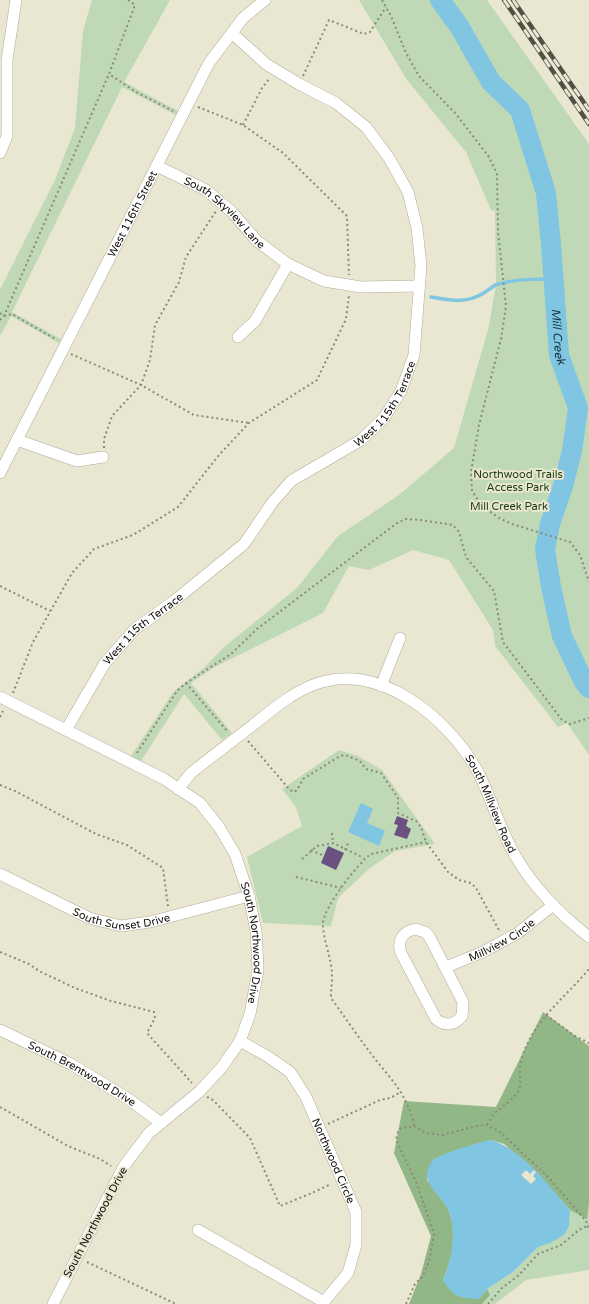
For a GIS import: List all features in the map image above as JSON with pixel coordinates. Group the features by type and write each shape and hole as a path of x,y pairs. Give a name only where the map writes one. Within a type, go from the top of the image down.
{"street":[{"path":"0,153 7,136 7,60 16,0"},
{"name":"West 116th Street","path":"0,473 209,63 243,18 265,0"},
{"name":"West 115th Terrace","path":"66,730 105,663 135,629 174,601 244,544 272,503 291,481 361,440 384,418 401,391 414,355 421,266 417,228 408,192 389,158 366,127 336,103 299,84 266,64 232,33"},
{"name":"South Skyview Lane","path":"157,166 206,190 232,212 258,241 288,264 324,281 361,287 420,286"},
{"path":"238,337 255,321 288,264"},
{"path":"16,440 77,461 103,457"},
{"path":"381,686 400,638"},
{"name":"South Millview Road","path":"178,789 191,773 237,737 293,695 314,684 337,679 360,680 381,686 425,709 446,728 465,750 478,773 503,832 516,858 534,883 553,905 589,936"},
{"name":"South Northwood Drive","path":"4,699 130,762 200,803 220,827 235,854 248,896 256,931 258,970 250,1014 240,1041 222,1068 200,1091 149,1133 121,1172 53,1304"},
{"name":"South Sunset Drive","path":"0,874 89,918 121,926 150,922 248,896"},
{"name":"Millview Circle","path":"446,967 518,933 553,905"},
{"path":"414,929 425,932 446,967 464,1007 462,1016 459,1020 447,1024 439,1022 433,1016 401,953 401,937 405,933 414,929"},
{"name":"South Brentwood Drive","path":"0,1030 71,1064 130,1100 161,1123"},
{"name":"Northwood Circle","path":"240,1041 267,1056 290,1072 306,1097 343,1178 356,1212 356,1245 348,1273 323,1303"},
{"path":"198,1230 323,1303"}],"path":[{"path":"0,320 4,316 109,74 135,5 128,0"},
{"path":"382,0 406,53 419,76 456,114 494,165 499,184 498,232 506,306 505,320 479,425 471,481 476,498 490,512 512,524 565,539 575,547 580,554 589,582"},
{"path":"299,84 329,20 364,34 370,32 386,7"},
{"path":"243,125 262,88 276,70"},
{"path":"0,717 4,699 19,682 33,642 72,573 94,549 133,535 178,507 220,455 249,423 317,380 346,319 349,285 347,216 283,153 243,125 196,107 176,113 136,92 109,74"},
{"path":"103,457 104,439 112,416 141,385 150,360 155,325 179,282 186,258 221,203"},
{"path":"0,313 4,316"},
{"path":"4,316 12,314 52,337 70,353 141,385 194,415 249,423"},
{"path":"130,762 177,691 186,683 230,654 257,629 397,523 406,519 453,525 459,532 466,557 494,591 503,642 562,720 570,724 589,718"},
{"path":"0,586 50,611"},
{"path":"186,683 229,734 251,743 290,790 294,792 297,790 303,779 340,756 345,755 360,761 366,769 381,773 398,798 398,813 416,821 421,827 426,842 448,872 459,880 471,884 476,888 500,933 501,942"},
{"path":"0,786 15,791 96,834 127,845 163,868 170,917"},
{"path":"332,834 333,843"},
{"path":"414,1126 411,1109 401,1092 331,998 332,975 322,922 341,888 364,858 371,854 426,842"},
{"path":"302,859 311,850 324,844 333,843 364,858"},
{"path":"345,850 348,843"},
{"path":"311,850 324,856"},
{"path":"296,877 341,888"},
{"path":"0,952 29,964 39,971 75,988 111,1001 154,1012 155,1018 147,1033 200,1091 213,1100 250,1138 280,1206 312,1194 343,1178"},
{"path":"488,1125 494,1114 506,1104 519,1089 520,1062 528,1042 557,1001 572,989 589,969"},
{"path":"546,1016 575,1036 589,1043"},
{"path":"320,1128 380,1100 390,1098 401,1092"},
{"path":"0,1107 68,1146 100,1159 121,1172"},
{"path":"406,1304 429,1262 434,1234 417,1184 396,1140 398,1132 401,1128 414,1126 426,1133 442,1135 477,1126 488,1125 500,1132 538,1168 586,1221 589,1230"},
{"path":"535,1171 538,1168"},
{"path":"488,1304 502,1288 519,1275 538,1254 561,1245 579,1230 588,1226"},
{"path":"77,1257 176,1304"}],"green space":[{"path":"92,0 170,0 124,82 178,111 176,115 122,87 12,312 61,339 59,343 11,316 0,336 0,290 55,180 75,128 83,31"},
{"name":"Northwood Trails Access Park","path":"359,0 487,0 589,144 589,755 567,723 558,727 495,646 493,630 449,560 413,550 369,570 349,566 323,613 213,668 191,683 232,733 222,740 184,694 141,761 131,756 174,691 204,668 224,647 297,588 338,536 399,495 454,448 489,326 496,284 495,211 491,210 466,152 407,80"},
{"path":"339,750 358,756 382,770 435,844 395,851 370,868 338,898 331,926 263,923 247,857 302,826 296,807 282,789"},
{"path":"543,1012 589,1046 589,1203 587,1219 570,1210 537,1173 504,1144 491,1140 434,1159 427,1180 446,1205 450,1214 453,1231 451,1256 443,1280 479,1299 487,1289 490,1295 482,1304 409,1304 421,1274 431,1236 394,1153 404,1101 496,1107"},
{"path":"589,1203 589,1270 526,1280 495,1304 482,1304 489,1295 487,1289 513,1272 538,1247 550,1243 569,1226 570,1210 587,1218"}],"water":[{"path":"361,803 373,809 367,823 385,831 379,846 348,832"},
{"path":"491,1140 513,1151 534,1169 544,1180 570,1210 569,1226 565,1234 550,1243 538,1247 513,1272 487,1289 479,1299 466,1298 457,1296 450,1290 443,1280 451,1256 453,1239 452,1222 448,1209 433,1189 427,1178 427,1172 433,1160 443,1155 460,1148"}],"pier":[{"path":"526,1170 530,1174 534,1170 536,1172 533,1176 536,1179 531,1184 521,1175"}],"building":[{"path":"397,816 408,820 406,826 411,829 407,839 394,835 398,825 394,824"},
{"path":"328,846 344,853 336,870 321,863"}],"waterway":[{"name":"Mill Creek","path":"440,0 459,26 491,82 520,110 546,193 559,355 578,408 572,451 563,486 550,524 545,549 551,587 562,636 584,682 589,688"},
{"path":"431,297 463,300 476,297 496,285 505,282 554,279"}],"railway":[{"path":"504,0 589,124"},
{"path":"513,0 589,110"}],"park label":[{"name":"Mill Creek Park","path":"509,506"}]}
